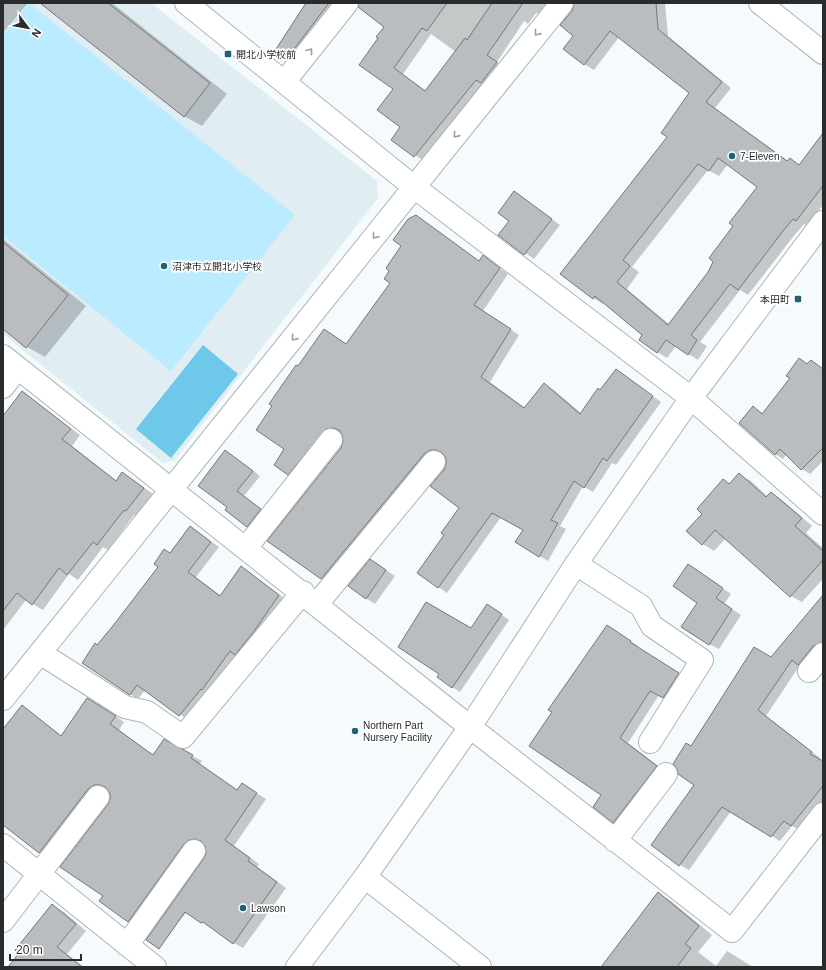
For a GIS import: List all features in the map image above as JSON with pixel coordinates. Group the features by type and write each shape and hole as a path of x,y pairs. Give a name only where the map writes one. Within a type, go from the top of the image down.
{"street":[{"path":"186,3 285,81 414,187 691,398 823,514"},
{"path":"285,81 347,3"},
{"path":"3,699 562,3"},
{"path":"760,3 823,53"},
{"path":"298,967 365,877 470,727 576,564 691,398 823,222"},
{"path":"3,387 11,362 310,598 470,727 732,931 823,814"},
{"path":"246,548 331,440"},
{"path":"40,653 125,707 147,712 183,737 434,462"},
{"path":"576,564 641,606 652,626 702,660 650,742"},
{"path":"808,671 823,654"},
{"path":"615,841 666,774"},
{"path":"3,921 98,796"},
{"path":"3,845 154,967"},
{"path":"126,944 194,851"},
{"path":"365,877 480,967"}],"shaded area":[{"name":"沼津市立開北小学校","path":"3,3 151,3 377,181 378,198 175,460 163,463 3,334"},
{"path":"29,3 295,215 171,371 3,236 3,35"}],"water":[{"path":"203,345 238,374 171,458 136,429"}],"building":[{"path":"40,3 108,3 210,83 184,117"},
{"path":"306,3 329,3 288,57 276,49"},
{"path":"359,3 447,3 427,31 422,28 394,68 425,91 465,38 467,40 492,3 523,3 487,55 497,62 481,83 476,80 414,157 391,140 400,127 377,110 393,89 359,65 384,27 358,7"},
{"path":"574,3 656,3 658,29 722,82 706,102 787,161 790,158 799,165 823,133 823,186 796,221 793,219 783,231 738,290 730,284 691,335 697,340 688,355 666,340 657,353 639,340 642,335 595,296 593,299 560,274 667,137 661,133 689,93 610,31 584,65 563,49 573,36 560,25 572,11","holes":["718,158 757,187 729,223 733,226 709,258 713,262 708,272 668,325 617,282 630,266 623,260 698,164 709,171"]},
{"path":"514,191 552,219 524,255 498,235 509,221 498,213"},
{"path":"416,215 479,261 483,255 500,268 474,305 511,329 481,377 524,408 544,383 580,414 598,388 600,390 616,369 653,396 607,461 603,458 584,488 574,481 551,520 558,523 539,557 515,542 523,530 492,513 438,588 417,573 444,535 441,533 459,508 430,486 444,470 446,458 442,453 436,450 430,450 424,454 321,579 267,541 341,448 343,441 342,435 339,430 333,428 326,429 288,475 274,465 284,449 256,430 272,406 269,404 296,365 298,366 324,329 346,344 390,283 384,279 389,271 386,268 401,246 393,240 408,219"},
{"path":"3,242 68,295 26,348 3,329"},
{"path":"799,358 807,364 811,360 823,369 823,448 801,470 780,449 775,455 739,423 753,406 762,414 790,378 786,376"},
{"path":"22,391 71,429 62,439 116,481 122,472 144,488 126,511 124,510 97,545 93,542 67,575 59,568 32,605 17,593 3,611 3,416"},
{"path":"225,450 253,471 237,491 261,509 247,527 225,510 227,507 198,486"},
{"path":"739,473 766,497 771,492 802,518 795,526 823,551 823,560 790,597 715,530 702,545 686,531 702,514 697,509 723,479 729,484"},
{"path":"190,526 211,542 188,572 220,596 241,566 279,595 255,630 235,655 230,651 202,690 201,689 179,716 137,685 130,695 82,663 95,643 97,645 112,627 158,567 154,564 164,549 170,553"},
{"path":"370,559 386,570 366,599 348,586"},
{"path":"688,564 723,588 716,598 732,609 709,645 681,627 697,603 673,586"},
{"path":"823,595 823,642 813,646 798,665 792,660 758,710 812,752 810,754 823,761 823,786 791,826 784,821 771,837 722,807 679,866 651,845 694,785 678,774 677,769 673,764 686,743 691,746 754,647 771,657"},
{"path":"426,602 471,628 487,604 502,614 452,688 437,677 439,674 398,647"},
{"path":"607,625 631,641 630,642 679,673 663,698 650,691 620,738 657,766 613,823 593,807 601,795 529,746 552,712 548,710"},
{"path":"87,698 116,716 110,724 153,755 164,739 193,755 191,758 237,790 242,783 257,793 225,840 250,858 248,861 277,882 233,944 203,922 201,923 185,912 159,949 146,940 204,858 206,853 205,846 201,841 195,839 189,840 184,844 128,922 99,901 103,896 60,867 108,804 110,793 105,787 94,785 88,789 39,853 3,825 3,729 22,705 61,736"},
{"path":"658,892 699,926 685,944 691,948 677,967 601,967"},
{"path":"52,904 76,924 57,947 82,967 8,967 19,953 15,950"}],"place":[{"name":"開北小学校前","path":"228,54"},
{"name":"7-Eleven","path":"732,156"},
{"name":"沼津市立開北小学校","path":"164,266"},
{"name":"本田町","path":"798,299"},
{"name":"Northern Part Nursery Facility","path":"355,731"},
{"name":"Lawson","path":"243,908"}]}
